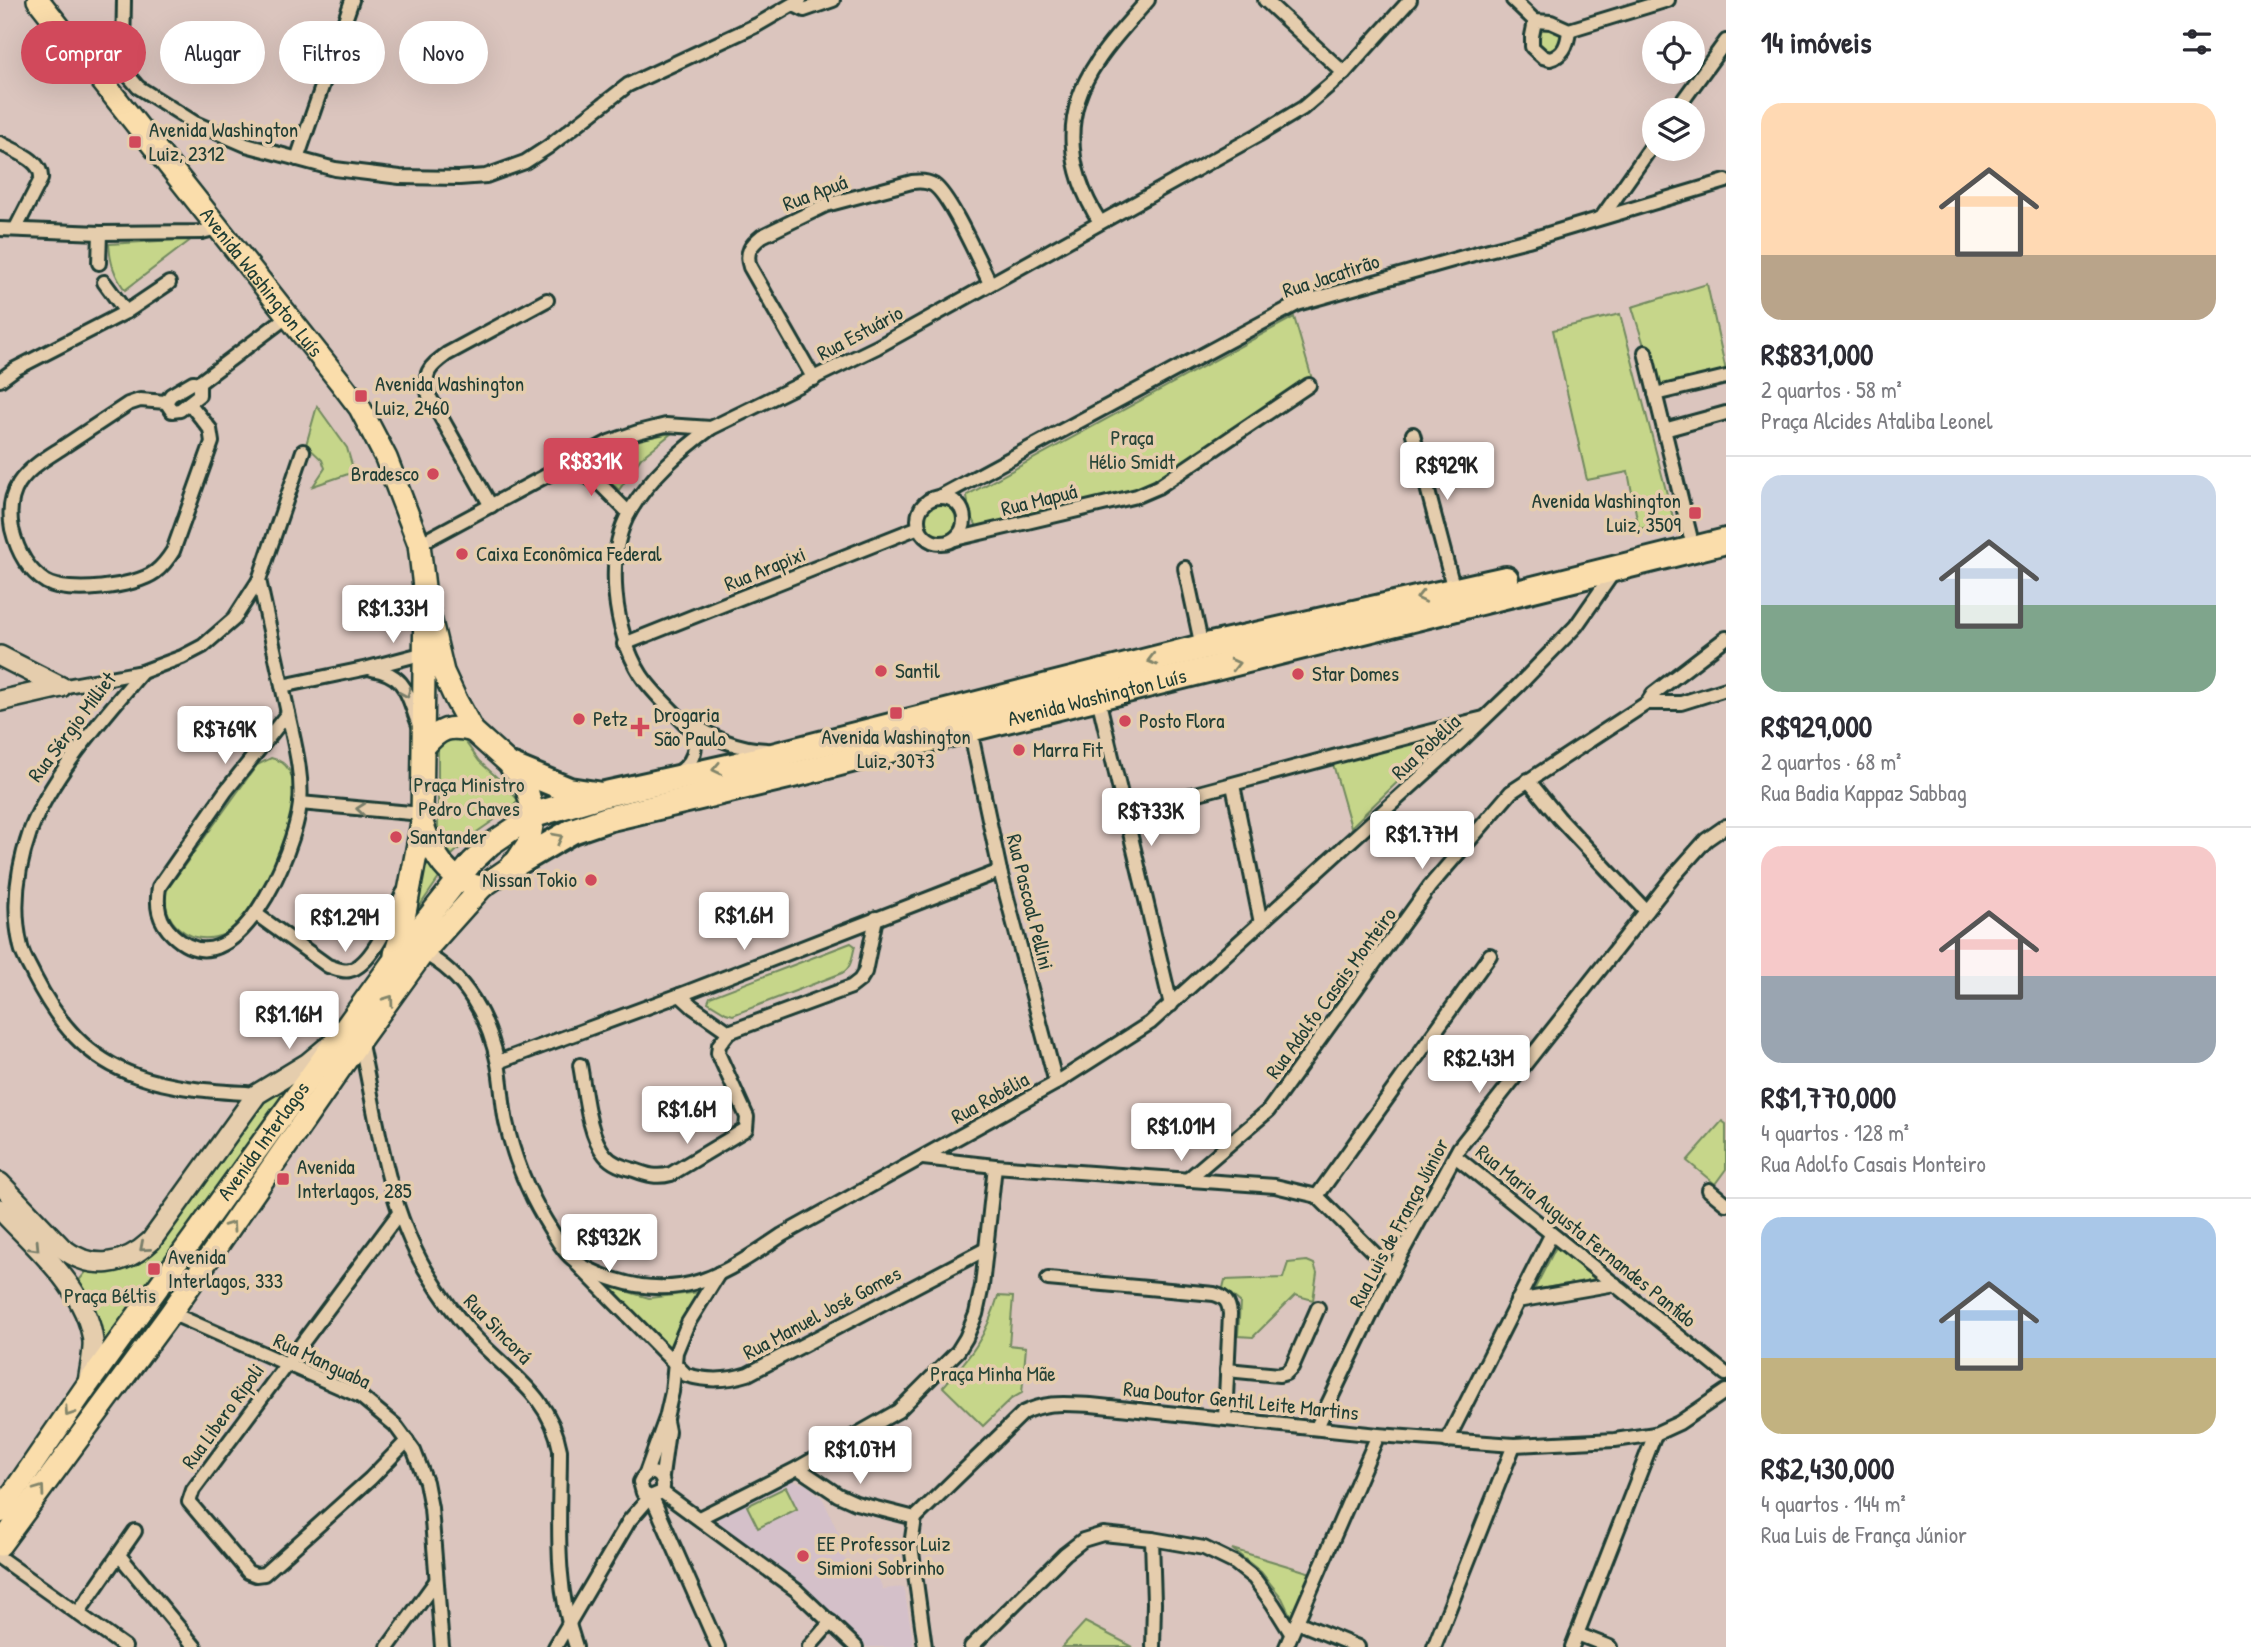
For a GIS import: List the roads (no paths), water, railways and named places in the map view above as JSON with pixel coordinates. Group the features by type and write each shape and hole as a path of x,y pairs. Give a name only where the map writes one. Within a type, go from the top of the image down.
{"highway":[{"name":"Avenida Washington Luís","path":"601,795 791,751 1202,647 1604,557 1726,525"},
{"name":"Avenida Washington Luís","path":"514,865 572,831 607,819 805,772 1726,541"},
{"path":"513,767 562,788 601,795"},
{"name":"Avenida Interlagos","path":"534,815 601,795"}],"main road":[{"name":"Avenida Washington Luís","path":"38,0 348,392 370,426 393,475 419,544 425,596 422,819 435,853 458,880"},
{"name":"Avenida Washington Luís","path":"425,596 443,672 473,731 513,767"},
{"path":"0,656 61,687"},
{"path":"0,701 61,687"},
{"path":"424,742 451,727 473,731"},
{"path":"513,767 526,786 534,815 529,842 514,865"},
{"name":"Avenida Interlagos","path":"0,1545 171,1313 350,1038 391,963 458,880 491,844 534,815"},
{"path":"391,963 400,939 422,819"},
{"name":"Avenida Washington Luís","path":"482,887 514,865"},
{"path":"458,880 482,887"},
{"name":"Avenida Interlagos","path":"0,1512 88,1384 101,1349 350,1038 482,887"},
{"path":"0,1183 71,1255 89,1262 124,1260 151,1241 257,1094 350,1038"},
{"path":"0,1209 70,1284 101,1349 121,1366 131,1366"},
{"path":"70,1284 89,1262"}],"street":[{"path":"124,0 123,52 126,73 153,97 195,123 246,145 335,169 400,177 460,178 486,176 525,162 628,85 757,25 797,3 804,10 833,0"},
{"path":"297,159 352,0"},
{"path":"1100,222 1087,202 1073,161 1075,112 1079,94 1096,63 1148,0"},
{"path":"1265,0 1344,73"},
{"name":"Rua Estuário","path":"419,544 610,442 666,425 711,428 887,341 1258,135 1344,73 1365,41 1410,0"},
{"path":"1513,0 1535,21 1552,22 1569,30 1645,3 1668,0"},
{"path":"1535,21 1532,47 1543,57 1550,59 1562,53 1569,30"},
{"path":"1685,98 1726,41"},
{"path":"0,143 36,164 42,174 16,228"},
{"path":"1602,217 1642,160"},
{"name":"Rua Apuá","path":"814,379 750,267 748,251 762,236 826,205 912,181 924,181 934,185 949,204 990,283"},
{"name":"Rua Jacatirão","path":"939,497 1297,304 1528,240 1726,181"},
{"path":"0,229 100,233 202,232 217,228"},
{"path":"99,263 100,233"},
{"path":"104,282 126,312"},
{"path":"0,380 15,369 126,312 169,283"},
{"path":"491,506 429,396 426,377 432,365 447,354 547,300"},
{"path":"166,402 171,394 187,383 200,383 288,316"},
{"path":"1645,352 1690,535"},
{"path":"1655,394 1726,377"},
{"path":"189,403 210,429 212,442 173,551 166,562 153,573 136,580 80,589 60,587 47,582 31,569 15,543 10,516 12,497 19,482 35,466 128,404 140,400 166,402 174,412 199,395 200,383"},
{"name":"Rua Mapuá","path":"955,539 1137,496 1158,487 1309,384"},
{"path":"1664,430 1726,413"},
{"path":"670,779 691,760 695,747 691,730 642,677 624,644 617,605 615,571 620,541 629,513 655,477 711,428"},
{"path":"1413,434 1454,590"},
{"path":"61,687 142,672 182,657 203,646 234,620 259,580 303,451"},
{"path":"567,464 600,484 629,513"},
{"path":"939,497 953,500 963,512 964,527 955,539 948,542 928,539 919,527 921,508 931,499 939,497"},
{"name":"Rua Arapixi","path":"624,644 919,527"},
{"path":"1185,568 1202,647"},
{"name":"Rua Robélia","path":"423,953 440,961 455,974 474,999 498,1062 506,1120 527,1189 573,1260 610,1278 649,1288 695,1284 746,1260 782,1234 1056,1083 1150,1023 1486,717 1576,626 1616,570"},
{"path":"259,580 288,713 299,767 300,803 290,847 256,914 230,941 210,949 194,949 182,943 163,923 156,905 159,887 225,792 288,713"},
{"name":"Rua Adolfo Casais Monteiro","path":"1187,1180 1268,1111 1430,886 1511,792 1647,703 1653,694 1726,638"},
{"path":"282,685 368,668 425,653"},
{"path":"368,668 383,671 399,679 405,687 424,742"},
{"name":"Rua Sérgio Milliet","path":"142,672 94,730 47,797 30,832 18,876 16,907 21,949 50,1007 73,1037 106,1062 136,1076 164,1084 257,1094"},
{"path":"1647,703 1681,703 1726,689"},
{"path":"1098,698 1171,1005"},
{"path":"673,709 716,738 761,750 791,751"},
{"path":"1125,812 1486,717"},
{"name":"Rua Pascoal Pellini","path":"970,729 1000,871 1056,1083"},
{"path":"1528,780 1559,818 1646,911"},
{"path":"1233,785 1261,923"},
{"path":"300,803 422,819"},
{"name":"Rua Luis de França Júnior","path":"1317,1427 1392,1271 1472,1129 1696,850 1726,826"},
{"path":"498,1062 680,995 1000,871"},
{"path":"256,914 328,966 341,971 351,970 371,955 410,881"},
{"path":"580,1065 595,1138 605,1155 616,1164 648,1175 661,1177 671,1174 746,1129 747,1117 718,1053 719,1045 729,1032 856,985 865,972 876,918"},
{"path":"1317,1196 1490,955"},
{"path":"680,995 729,1032"},
{"name":"Rua Sincorá","path":"350,1038 399,1213 423,1265 444,1301 473,1335 531,1389 555,1430 560,1450 560,1574 563,1604 576,1647"},
{"name":"Rua Maria Augusta Fernandes Panfido","path":"1455,1156 1726,1374"},
{"path":"923,1158 995,1166 1275,1186 1317,1196 1392,1271"},
{"path":"699,1518 798,1468 898,1411 958,1351 976,1314 982,1286 995,1166"},
{"path":"1709,1190 1726,1205"},
{"name":"Rua Libero Ripoli","path":"399,1213 245,1417 188,1499 194,1510 252,1574 264,1574 370,1479 407,1441"},
{"path":"1447,1441 1551,1235"},
{"name":"Rua Manuel José Gomes","path":"573,1260 686,1375 706,1380 727,1380 748,1374 986,1249"},
{"path":"720,1272 688,1323 674,1361 672,1392 666,1418 646,1474 642,1477 796,1590 856,1647"},
{"path":"1048,1279 1222,1296 1229,1306 1230,1314 1225,1418"},
{"path":"1517,1301 1615,1284"},
{"path":"1227,1370 1279,1375 1286,1373 1292,1367 1318,1308"},
{"name":"Rua Manguaba","path":"171,1313 360,1396 395,1425 414,1451 426,1482 431,1508 442,1647"},
{"name":"Rua Doutor Gentil Leite Martins","path":"915,1518 1023,1413 1039,1405 1091,1405 1378,1435 1514,1445 1615,1440 1655,1434 1679,1423 1726,1391"},
{"path":"666,1418 668,1431 656,1489 661,1521 718,1647"},
{"path":"1572,1647 1655,1434"},
{"path":"1286,1647 1378,1435"},
{"path":"1434,1647 1514,1445"},
{"path":"798,1468 838,1495 856,1503 915,1518 911,1545 925,1647"},
{"path":"555,1647 629,1521 656,1489"},
{"path":"78,1613 135,1531"},
{"path":"971,1647 1065,1554 1083,1540 1103,1534 1204,1548 1235,1563 1254,1578 1294,1628 1358,1647"},
{"path":"1152,1539 1153,1647"},
{"path":"119,1555 195,1647"},
{"path":"0,1558 125,1647"},
{"path":"388,1647 436,1581"},
{"path":"810,1647 822,1641 831,1622"},
{"path":"1577,1634 1610,1647"}],"place":[{"name":"Avenida Washington Luiz, 2312","path":"135,142"},
{"name":"Avenida Washington Luiz, 2460","path":"361,396"},
{"name":"Bradesco","path":"433,474"},
{"name":"Avenida Washington Luiz, 3509","path":"1695,513"},
{"name":"Caixa Econômica Federal","path":"462,554"},
{"name":"Santil","path":"881,671"},
{"name":"Star Domes","path":"1298,674"},
{"name":"Avenida Washington Luiz, 3073","path":"896,713"},
{"name":"Petz","path":"579,719"},
{"name":"Posto Flora","path":"1125,721"},
{"name":"Drogaria São Paulo","path":"640,727"},
{"name":"Marra Fit","path":"1019,750"},
{"name":"Santander","path":"396,837"},
{"name":"Nissan Tokio","path":"591,880"},
{"name":"Avenida Interlagos, 285","path":"283,1179"},
{"name":"Avenida Interlagos, 333","path":"154,1269"},
{"name":"EE Professor Luiz Simioni Sobrinho","path":"803,1556"}],"park label":[{"name":"Praça Hélio Smidt","path":"1132,450"},
{"name":"Praça Ministro Pedro Chaves","path":"469,797"},
{"name":"Praça Béltis","path":"110,1296"},
{"name":"Praça Minha Mãe","path":"993,1374"}]}
